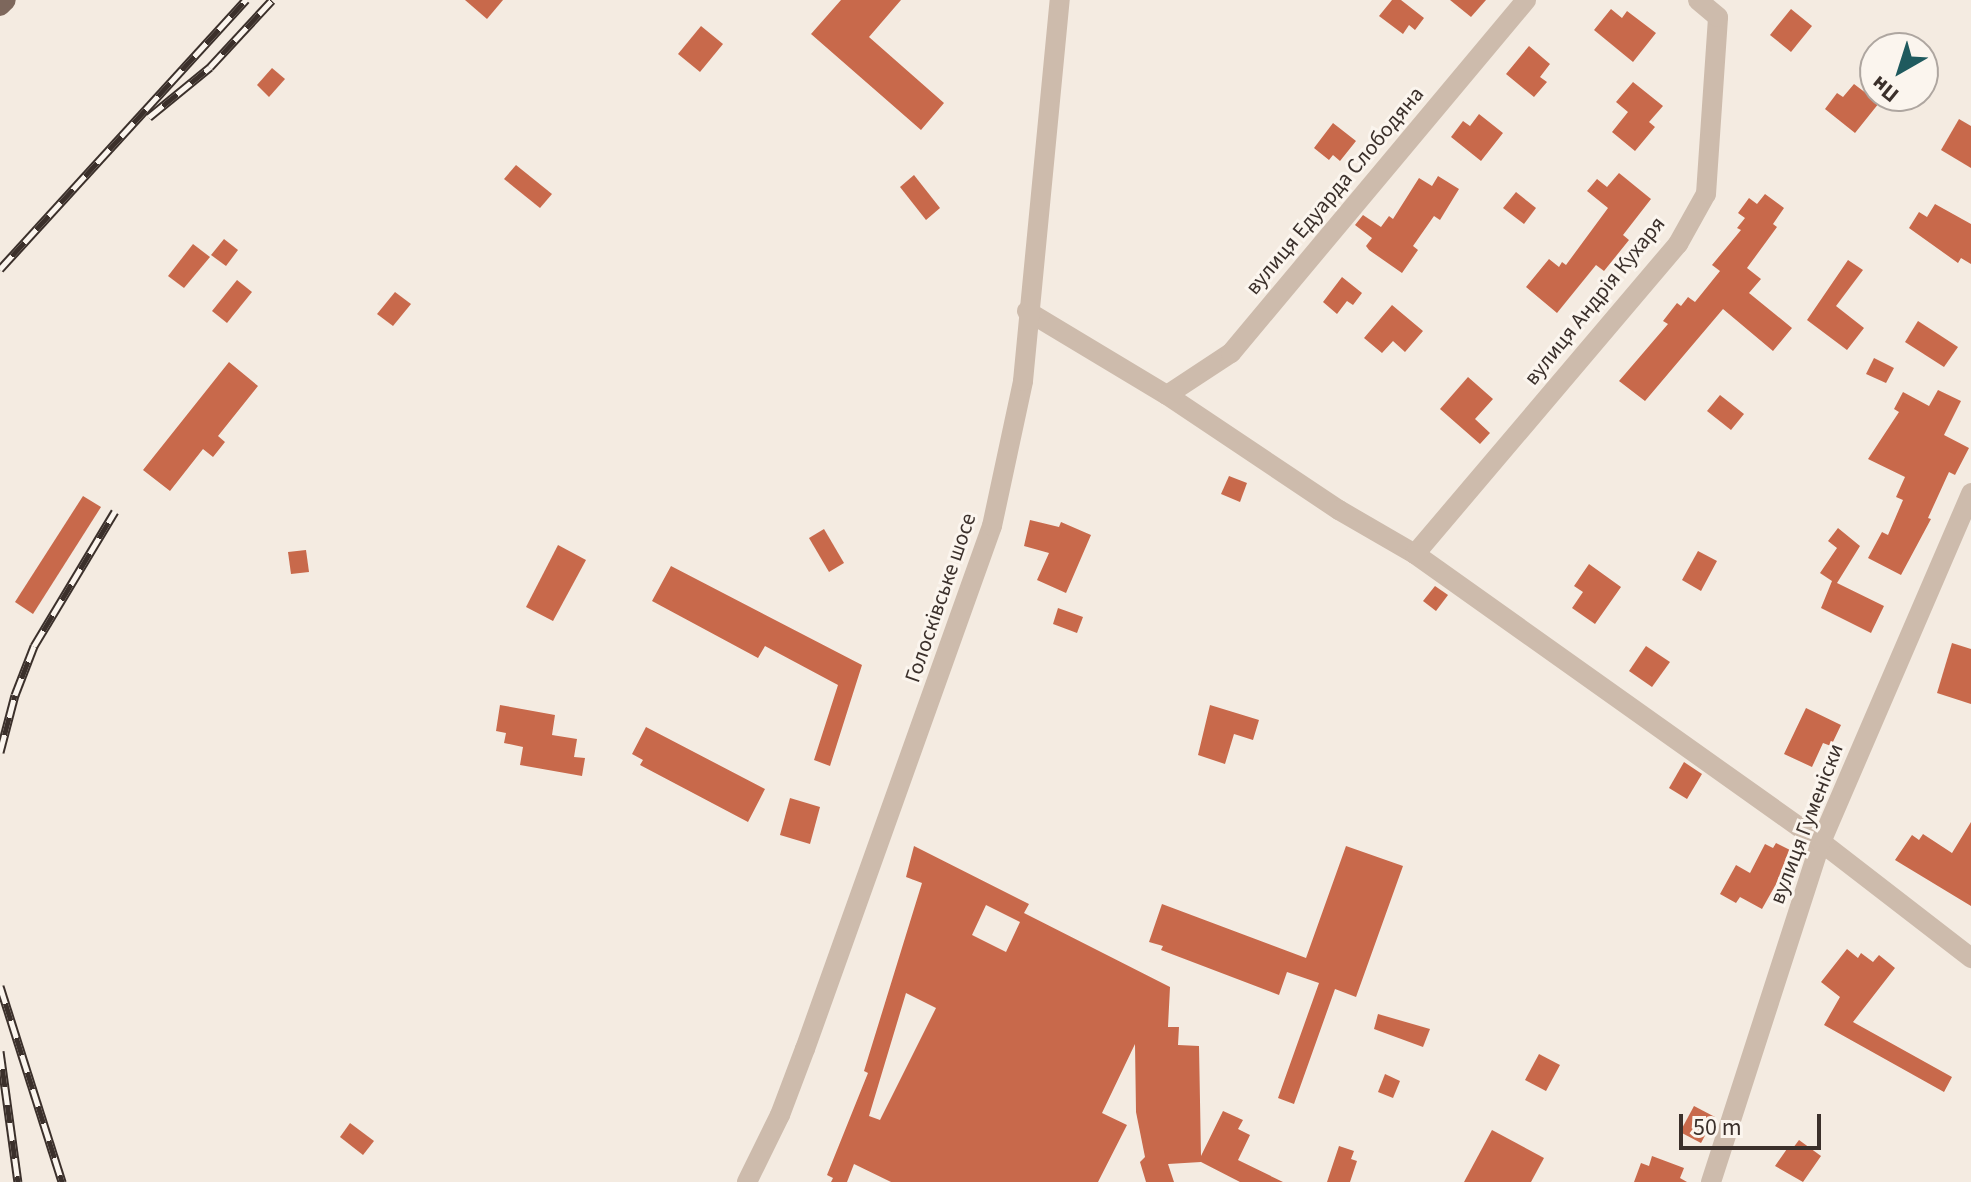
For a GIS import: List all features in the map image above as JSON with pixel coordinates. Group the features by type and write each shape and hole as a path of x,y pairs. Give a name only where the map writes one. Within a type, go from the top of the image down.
{"main road":[{"path":"0,6 6,0"}],"street":[{"name":"Голосківське шосе","path":"747,1182 780,1115 805,1049 992,526 1023,381 1027,311 1060,0"},
{"name":"вулиця Едуарда Слободяна","path":"1167,395 1231,353 1526,0"},
{"name":"вулиця Андрія Кухаря","path":"1415,554 1678,244 1706,194 1718,17 1698,0"},
{"path":"1027,311 1167,395 1339,510 1415,554 1821,842 1971,958"},
{"name":"вулиця Гуменіски","path":"1711,1182 1821,842 1971,493"}],"building":[{"path":"465,0 503,0 487,19"},
{"path":"841,0 901,0 869,37 944,103 921,130 811,34"},
{"path":"1392,0 1401,0 1424,18 1415,30 1409,25 1403,34 1379,16"},
{"path":"1450,0 1486,0 1471,17"},
{"path":"1611,9 1622,18 1627,11 1656,33 1633,62 1594,30"},
{"path":"1791,9 1812,26 1791,52 1770,35"},
{"path":"701,26 723,44 700,72 678,54"},
{"path":"1529,46 1550,64 1540,77 1547,82 1534,97 1506,74"},
{"path":"272,68 285,79 269,97 257,85"},
{"path":"1633,82 1663,106 1649,122 1655,127 1635,151 1612,132 1628,112 1616,102"},
{"path":"1854,84 1859,88 1859,112 1872,112 1855,133 1825,109 1837,93 1843,97"},
{"path":"1479,114 1503,133 1481,161 1451,137 1463,121 1470,126"},
{"path":"1959,119 1971,126 1971,168 1941,150"},
{"path":"1333,123 1356,141 1340,161 1333,155 1329,160 1314,148"},
{"path":"516,165 552,194 540,208 504,179"},
{"path":"1619,173 1651,199 1623,235 1629,240 1604,271 1596,265 1557,313 1526,287 1549,259 1559,267 1562,262 1566,265 1608,208 1587,191 1597,179 1607,187"},
{"path":"914,175 940,208 926,220 900,187"},
{"path":"1438,176 1459,189 1440,220 1434,216 1413,246 1418,250 1402,273 1369,250 1366,246 1372,238 1355,225 1363,215 1381,227 1389,216 1393,219 1419,178 1432,186"},
{"path":"1516,192 1536,208 1524,224 1503,208"},
{"path":"1765,194 1784,208 1773,224 1777,227 1747,268 1761,279 1749,293 1792,328 1773,351 1723,309 1645,401 1619,381 1668,324 1663,321 1677,303 1681,306 1688,297 1695,302 1720,271 1712,265 1741,230 1737,228 1745,218 1738,213 1749,198 1757,204"},
{"path":"1935,204 1971,224 1971,264 1961,258 1958,263 1909,228 1919,212 1927,217"},
{"path":"224,239 238,250 226,266 211,255"},
{"path":"193,244 210,257 184,288 168,276"},
{"path":"1848,260 1863,270 1836,306 1864,328 1847,350 1807,320"},
{"path":"1342,277 1362,293 1353,305 1347,301 1337,314 1323,302"},
{"path":"237,280 252,292 227,323 212,311"},
{"path":"395,292 411,304 393,326 377,314"},
{"path":"1392,305 1423,331 1405,352 1393,341 1382,353 1364,338"},
{"path":"1918,321 1958,347 1944,367 1905,342"},
{"path":"1874,358 1894,368 1886,383 1866,374"},
{"path":"229,362 258,386 218,436 225,442 213,457 203,449 170,491 143,470"},
{"path":"1468,377 1493,399 1475,419 1490,433 1480,444 1440,409"},
{"path":"1938,390 1961,401 1944,435 1969,448 1955,475 1949,472 1928,518 1931,519 1901,575 1868,558 1882,532 1888,535 1903,500 1896,497 1905,477 1868,459 1899,412 1894,409 1903,392 1929,406"},
{"path":"1720,395 1744,414 1731,430 1707,411"},
{"path":"1229,476 1247,483 1240,502 1221,494"},
{"path":"83,496 101,507 33,614 15,602"},
{"path":"1030,520 1059,527 1061,522 1091,535 1066,593 1037,580 1049,553 1024,546"},
{"path":"1838,528 1860,546 1837,583 1884,606 1871,633 1821,608 1832,581 1820,573 1837,548 1828,541"},
{"path":"824,529 844,563 829,572 809,538"},
{"path":"558,545 586,560 553,621 526,607"},
{"path":"306,550 309,572 291,574 288,552"},
{"path":"1698,551 1717,561 1701,591 1682,580"},
{"path":"1589,564 1621,587 1595,624 1572,608 1583,592 1574,586"},
{"path":"671,566 862,665 830,766 814,760 838,685 765,646 758,658 652,601"},
{"path":"1435,586 1448,595 1436,611 1423,601"},
{"path":"1058,608 1083,617 1077,633 1053,624"},
{"path":"1952,643 1971,649 1971,704 1937,693"},
{"path":"1646,646 1670,662 1652,687 1629,671"},
{"path":"500,705 555,715 552,735 577,739 574,757 585,758 582,776 520,765 523,747 504,743 506,733 496,731"},
{"path":"1210,705 1259,720 1253,740 1234,734 1225,764 1198,755"},
{"path":"1806,708 1841,725 1831,746 1823,743 1812,767 1784,754"},
{"path":"646,727 765,789 748,822 640,765 643,760 632,754"},
{"path":"1684,762 1702,774 1687,799 1669,788"},
{"path":"790,798 820,807 810,844 780,835"},
{"path":"1971,822 1971,906 1895,860 1912,835 1919,840 1923,834 1952,853"},
{"path":"1776,843 1794,852 1762,909 1740,897 1736,903 1720,894 1736,865 1750,873 1765,844 1773,848"},
{"path":"914,846 1029,904 1024,913 1170,987 1168,1027 1179,1027 1178,1045 1199,1046 1201,1156 1223,1111 1243,1120 1238,1129 1250,1135 1238,1160 1283,1182 1240,1182 1201,1162 1168,1164 1174,1182 1146,1182 1140,1162 1145,1157 1136,1112 1135,1044 1102,1113 1127,1125 1098,1182 891,1182 854,1164 847,1182 831,1182 833,1178 827,1175 868,1073 864,1071 922,883 906,877","holes":["986,905 1020,922 1006,952 972,935","906,993 936,1008 880,1120 869,1116"]},
{"path":"1346,846 1403,866 1356,997 1335,989 1294,1104 1278,1098 1319,983 1287,972 1279,995 1161,950 1163,946 1149,942 1162,904 1306,958"},
{"path":"1847,949 1858,958 1861,953 1873,962 1879,955 1895,968 1853,1022 1952,1077 1944,1092 1824,1025 1840,997 1821,982"},
{"path":"1378,1014 1430,1029 1423,1047 1374,1029"},
{"path":"1539,1054 1560,1065 1546,1091 1525,1080"},
{"path":"1385,1074 1400,1081 1393,1098 1378,1092"},
{"path":"1694,1106 1715,1117 1701,1143 1680,1132"},
{"path":"350,1123 374,1141 363,1155 340,1137"},
{"path":"1492,1130 1544,1158 1531,1182 1464,1182"},
{"path":"1799,1140 1821,1156 1803,1182 1775,1166 1789,1146 1793,1148"},
{"path":"1339,1146 1354,1151 1351,1159 1357,1161 1350,1182 1327,1182"},
{"path":"1652,1156 1684,1168 1680,1178 1687,1182 1634,1182 1641,1163 1649,1166"}],"railway":[{"path":"0,269 246,0"},
{"path":"149,117 210,67 272,0"},
{"path":"0,752 15,695 34,646 115,511"},
{"path":"0,986 62,1182"},
{"path":"0,1051 18,1182"}]}
